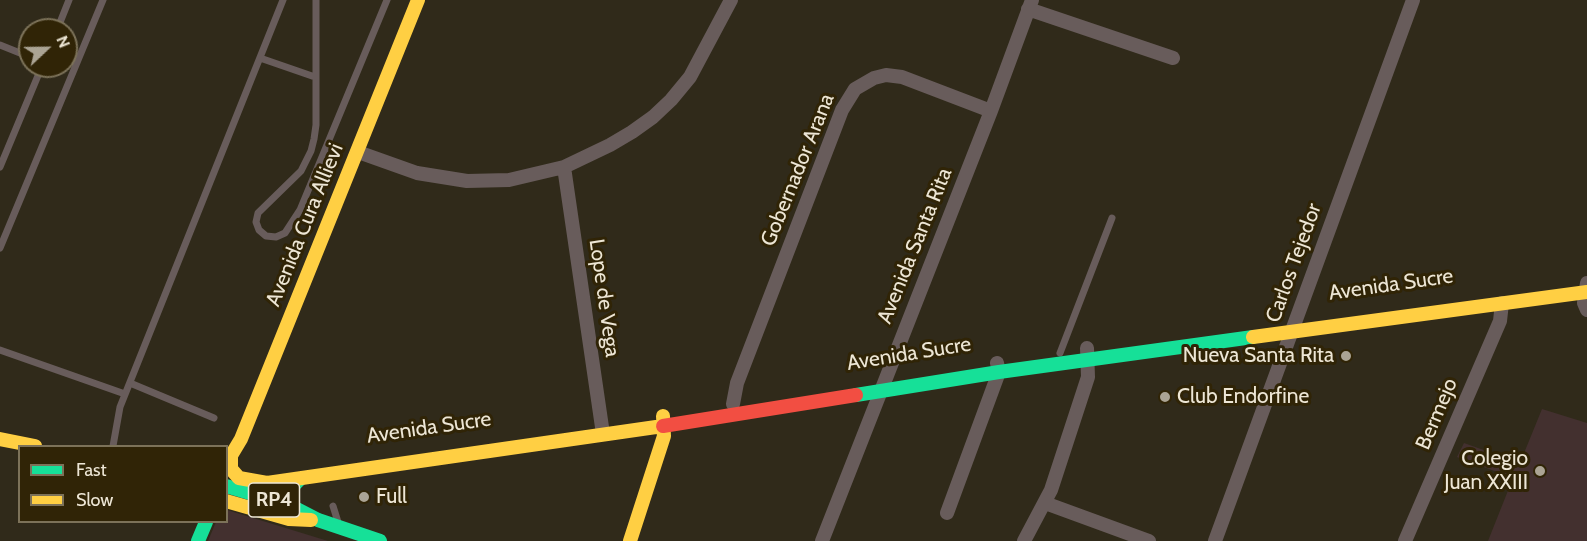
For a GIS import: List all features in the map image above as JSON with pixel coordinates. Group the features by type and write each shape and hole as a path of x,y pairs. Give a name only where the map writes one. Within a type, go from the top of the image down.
{"main road":[{"name":"Avenida Cura Allievi","path":"229,460 241,439 418,0"},
{"name":"Avenida Sucre","path":"233,477 257,472 664,421 998,367 1586,286"},
{"name":"Avenida Sucre","path":"1293,326 1502,303 1586,286"},
{"name":"Avenida Sucre","path":"998,367 1060,353 1088,354"},
{"name":"Avenida Sucre","path":"664,421 733,404 882,385"},
{"path":"630,541 664,436 664,421"},
{"name":"Avenida Sucre","path":"233,477 267,483 334,477 602,429"},
{"path":"0,439 26,445"},
{"path":"241,439 239,447 243,462 257,472"},
{"path":"229,460 233,477"},
{"path":"287,504 290,489 300,479"},
{"name":"RP4","path":"228,487 287,504 318,520 380,541"},
{"name":"RP4","path":"228,502 289,519 318,520"}],"street":[{"path":"358,152 417,173 467,181 508,180 564,167 610,146 659,112 690,77 731,0"},
{"name":"Carlos Tejedor","path":"1215,541 1413,0"},
{"path":"1030,5 1173,58"},
{"name":"Avenida Santa Rita","path":"822,541 991,111 1030,5"},
{"name":"Gobernador Arana","path":"733,404 737,383 842,110 855,89 874,78 886,75 902,77 991,111"},
{"name":"Lope de Vega","path":"564,167 602,429"},
{"path":"1586,286 1584,303 1587,310"},
{"name":"Bermejo","path":"1405,541 1500,321 1502,303"},
{"path":"1024,541 1045,503 1088,377 1088,354"},
{"path":"947,513 998,367"},
{"path":"1045,503 1149,541"}],"lane":[{"path":"62,18 69,0"},
{"path":"0,248 103,0"},
{"path":"113,445 120,407 283,0"},
{"path":"316,0 316,125 311,151 301,171 258,213 256,222 259,230 266,236 276,237 285,233 300,210 387,0"},
{"path":"0,45 18,52"},
{"path":"260,58 315,77"},
{"path":"0,167 37,78"},
{"path":"1060,353 1112,218"},
{"path":"0,350 125,394"},
{"path":"130,383 214,418"},
{"path":"333,506 339,528"}],"shaded area":[{"name":"Colegio Juan XXIII","path":"1542,409 1587,423 1587,541 1488,541 1513,478 1457,457 1464,443 1520,463"},
{"path":"228,510 328,541 208,541 216,523 228,523"}],"traffic: fast":[{"path":"856,395 999,372 1253,337"},
{"path":"287,504 290,489 300,479"},
{"path":"228,487 287,504 318,520 380,541"},
{"path":"198,541 206,523"}],"traffic: slow":[{"path":"228,461 241,439 418,0"},
{"path":"1253,337 1587,292"},
{"path":"630,541 664,436 663,416"},
{"path":"231,457 231,469 239,478 267,483 663,426"},
{"path":"0,439 30,445"},
{"path":"228,502 289,519 311,520"}],"traffic: jam":[{"path":"663,426 856,395"}],"place":[{"name":"Nueva Santa Rita","path":"1346,356"},
{"name":"Club Endorfine","path":"1165,397"},
{"name":"Colegio Juan XXIII","path":"1540,471"},
{"name":"Full","path":"364,497"}]}
